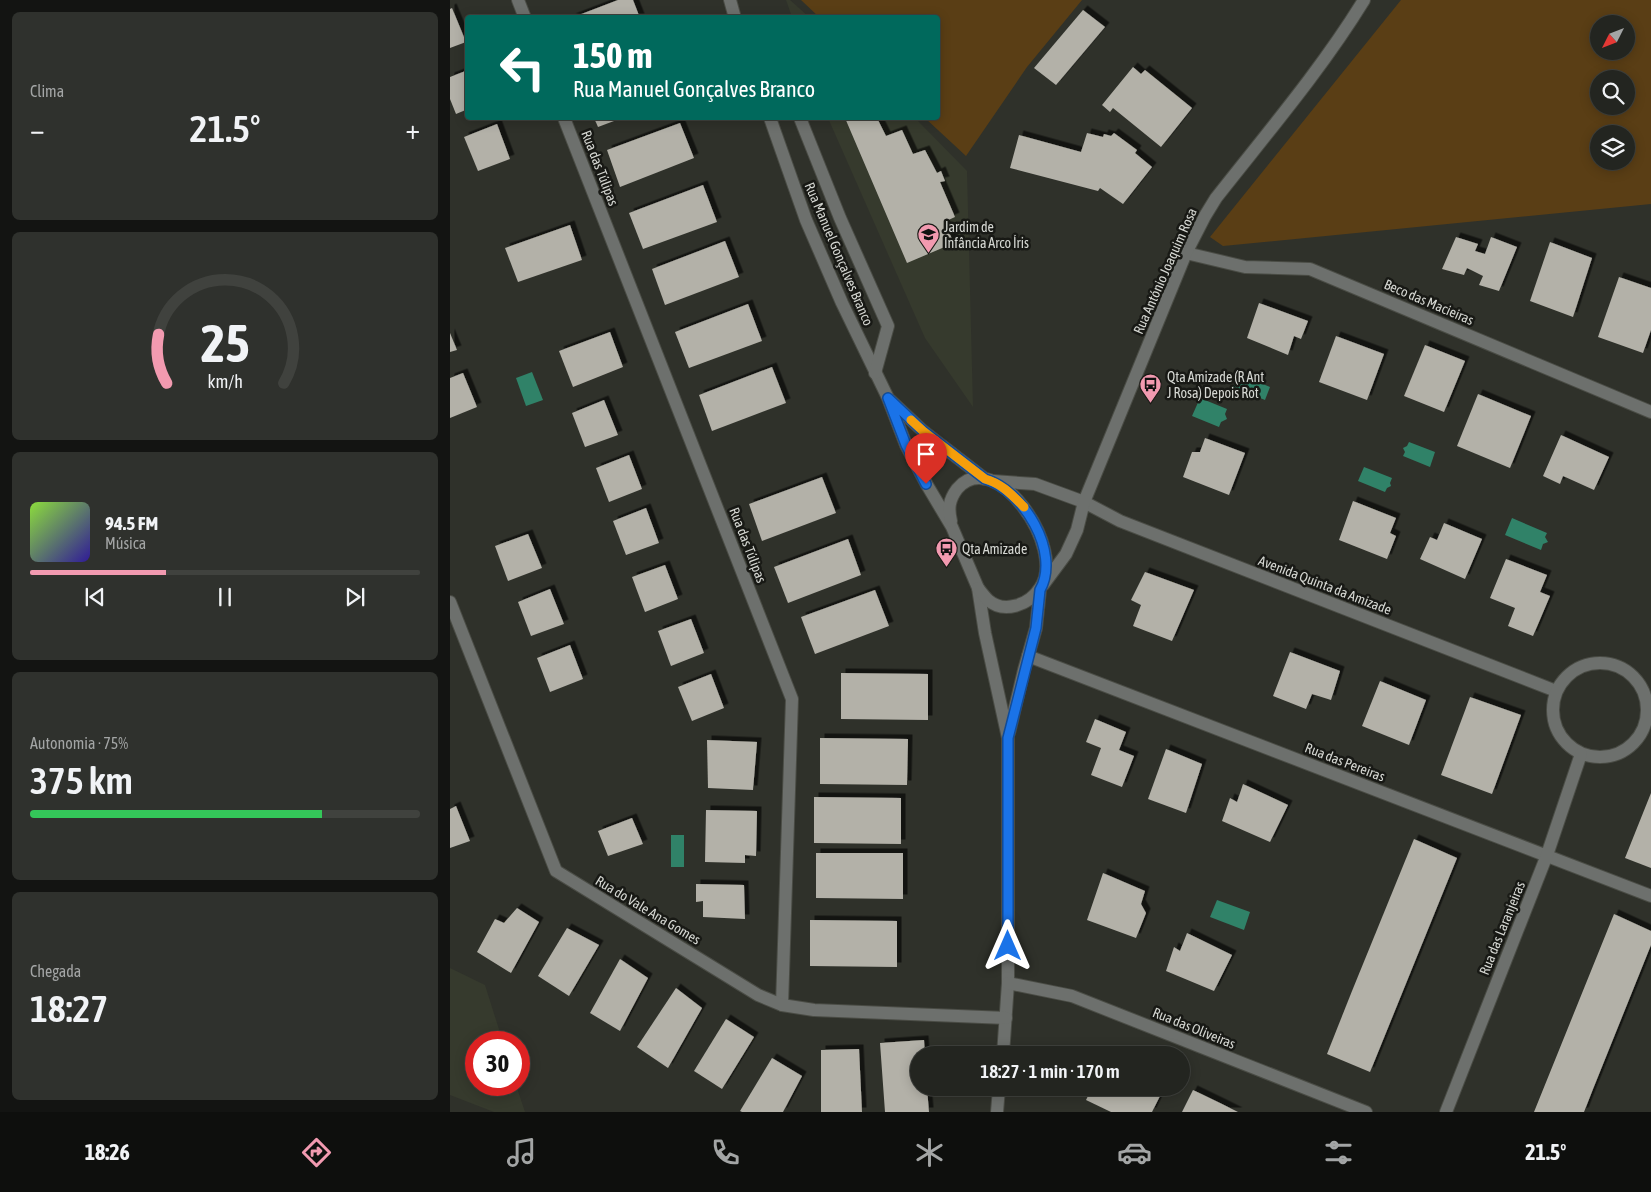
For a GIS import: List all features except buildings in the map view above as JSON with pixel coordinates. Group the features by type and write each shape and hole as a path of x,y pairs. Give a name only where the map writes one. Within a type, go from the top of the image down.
{"street":[{"path":"518,0 523,15"},
{"path":"730,0 734,15"},
{"name":"Rua António Joaquim Rosa","path":"1041,587 1066,554 1077,530 1084,502 1186,252 1205,216 1216,198 1320,65 1349,25 1364,0"},
{"name":"Rua das Túlipas","path":"565,120 792,699 782,1005"},
{"name":"Rua Manuel Gonçalves Branco","path":"771,120 806,220 888,398 906,445 926,484 952,527 978,588 1008,738 1008,983 1004,1046"},
{"path":"801,120 840,218 888,326 875,373"},
{"name":"Beco das Macieiras","path":"1186,252 1244,267 1310,269 1651,412"},
{"name":"Rua Manuel Gonçalves Branco","path":"888,398 923,431 989,480 1009,492 1024,507 1037,528 1046,566 1041,587 1036,628 1008,738"},
{"name":"Rua Manuel Gonçalves Branco","path":"952,527 948,509 951,497 959,487 972,479 989,480"},
{"path":"989,480 1035,484 1084,502"},
{"name":"Avenida Quinta da Amizade","path":"1084,502 1120,521 1556,691"},
{"name":"Rua Manuel Gonçalves Branco","path":"978,588 989,600 1002,607 1018,606 1031,599 1041,587"},
{"name":"Rua do Vale Ana Gomes","path":"450,602 556,872 758,995 782,1005 814,1010 1006,1018"},
{"name":"Rua das Pereiras","path":"1028,656 1651,896"},
{"path":"1600,663 1616,666 1634,677 1644,693 1649,711 1643,729 1633,744 1618,754 1599,758 1581,754 1566,743 1556,728 1553,710 1556,691 1567,676 1582,666 1600,663"},
{"name":"Rua das Laranjeiras","path":"1446,1112 1547,855 1581,754"},
{"name":"Rua das Oliveiras","path":"1008,983 1072,996 1366,1112"},
{"path":"997,1112 998,1096"}],"shaded area":[{"path":"786,0 790,0 807,15 791,15"},
{"path":"801,0 1082,0 1027,67 966,156 927,120 940,120 940,15 817,15"},
{"path":"1401,0 1651,0 1651,204 1223,246 1210,237"},
{"name":"Jardim de Infância Arco Íris","path":"829,120 917,120 967,171 973,407 925,338"},
{"path":"532,372 543,400 526,406 516,378"},
{"path":"1239,374 1270,387 1265,400 1233,387"},
{"path":"1200,398 1227,409 1225,414 1227,419 1221,422 1219,427 1192,416"},
{"path":"1409,442 1435,452 1430,467 1403,456 1405,452 1403,448"},
{"path":"1364,467 1392,478 1391,486 1385,492 1358,481"},
{"path":"1512,518 1547,533 1545,537 1548,542 1543,544 1541,550 1505,535"},
{"path":"671,835 684,835 684,867 671,867"},
{"path":"1217,900 1250,912 1244,930 1210,917"},
{"path":"450,968 485,985 500,1031 465,1031 465,1096 520,1096 525,1112 494,1112 450,1095"}],"slow traffic":[{"path":"911,420 985,479 993,481 1009,492 1024,507"}],"place":[{"name":"Jardim de Infância Arco Íris","path":"928,254"},
{"name":"Qta Amizade (R Ant J Rosa) Depois Rot","path":"1151,404"},
{"name":"Qta Amizade","path":"946,568"}],"route":[{"path":"926,484 906,445 888,398 923,431 985,479 993,481 1009,492 1024,507 1037,528 1043,547 1046,566 1040,590 1036,628 1008,738 1008,946"}]}
